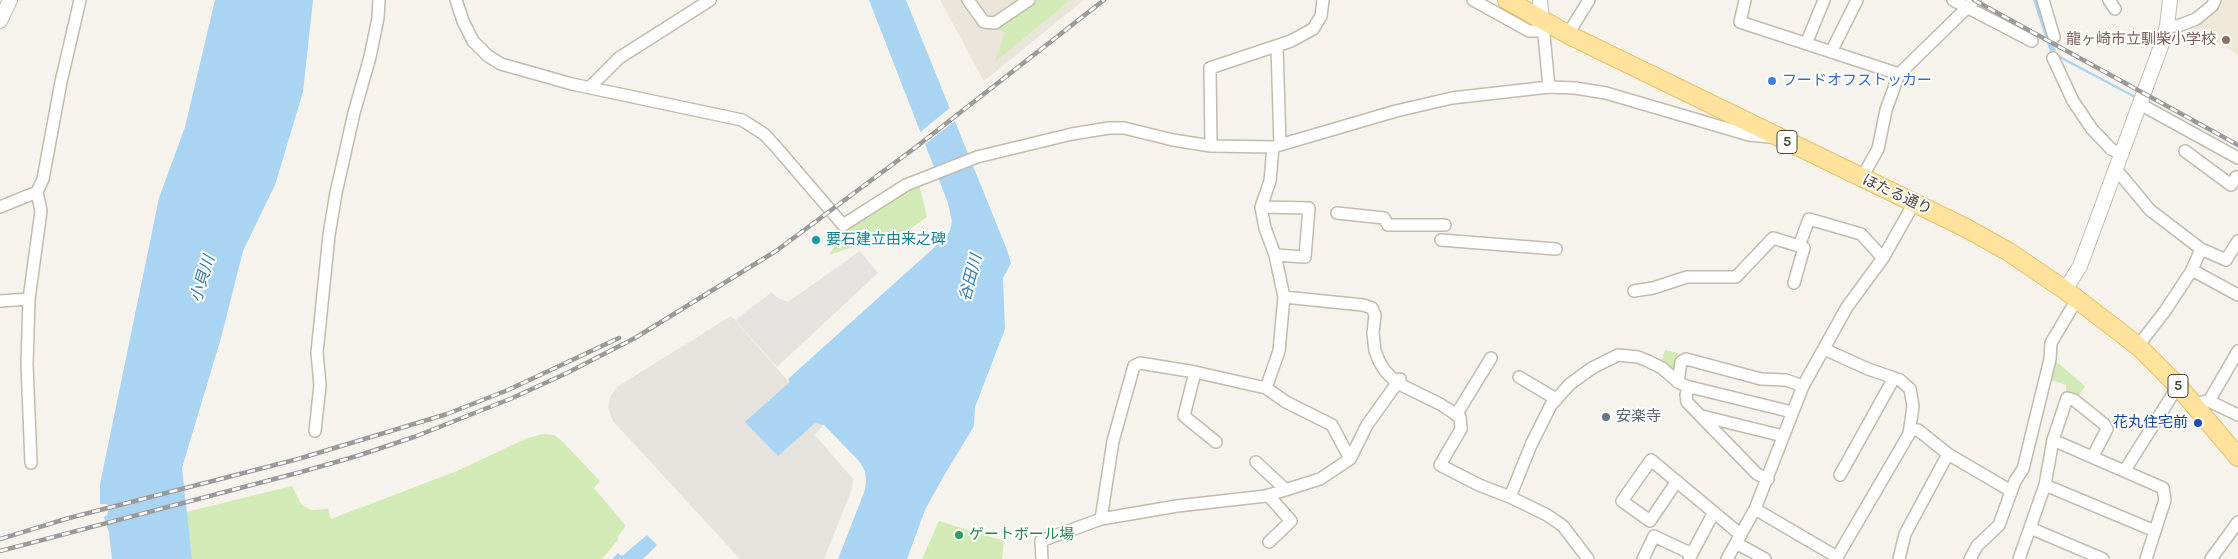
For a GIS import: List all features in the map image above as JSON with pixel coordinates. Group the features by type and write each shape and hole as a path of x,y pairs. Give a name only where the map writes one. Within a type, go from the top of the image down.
{"main road":[{"name":"ほたる通り","path":"1507,0 1543,26 1568,34 1861,179 1988,239 2071,294 2138,346 2178,386 2202,403 2238,458"}],"street":[{"path":"0,21 10,0"},
{"path":"31,463 27,364 29,299 40,211 37,192 44,179 61,82 80,0"},
{"path":"315,431 320,385 317,353 336,193 354,113 372,47 379,0"},
{"path":"456,0 463,21 473,41 488,56 501,64 590,88 742,120 764,134 778,148 842,225 906,185 977,157 1021,145 1109,128 1124,128 1172,140 1212,146 1277,146 1396,111 1452,98 1549,88 1575,88 1606,93 1749,135 1777,137"},
{"path":"590,88 619,58 710,0"},
{"path":"968,0 984,22 995,23 1022,2"},
{"path":"1212,146 1210,68 1278,46 1312,29 1321,16 1323,0"},
{"path":"1473,0 1529,31 1543,26"},
{"path":"1540,0 1549,88"},
{"path":"1568,34 1589,0"},
{"path":"1745,0 1740,22 1899,74"},
{"path":"1806,44 1824,0"},
{"path":"1831,52 1857,0"},
{"path":"1953,0 2032,41"},
{"path":"1861,179 1878,149 1886,110 1899,74 1975,0"},
{"path":"2043,0 2054,36"},
{"path":"1970,559 1977,546 1999,525 2011,491 2023,469 2050,359 2051,343 2071,294 2141,101 2167,26 2170,0"},
{"path":"2167,26 2178,26 2196,19 2212,6 2215,0"},
{"path":"1266,388 1279,350 1284,297 1275,255 1265,228 1261,207 1270,181 1277,146 1278,46"},
{"path":"2053,58 2073,101 2092,129 2111,149 2121,154"},
{"path":"2141,101 2238,158"},
{"path":"2185,151 2231,185 2236,177 2238,178"},
{"path":"2116,168 2150,210 2200,249 2226,260 2238,241"},
{"path":"0,206 37,192"},
{"path":"1727,559 1755,509 1803,386 1847,307 1883,258 1914,203"},
{"path":"1261,207 1309,208 1305,257 1275,255"},
{"path":"1337,213 1384,218 1388,224 1444,225"},
{"path":"1799,246 1809,219 1861,234 1883,258"},
{"path":"1634,290 1653,288 1687,277 1736,277 1773,238 1804,248 1794,282"},
{"path":"1441,240 1556,249"},
{"path":"2138,346 2165,311 2192,270 2200,249"},
{"path":"2192,270 2238,295"},
{"path":"1284,297 1363,305 1372,308 1375,315 1374,333 1378,361 1399,381 1460,417 1461,429 1440,465 1478,485 1510,497 1547,515 1563,526 1588,559"},
{"path":"0,301 29,299"},
{"path":"1755,509 1836,558 1910,430 1912,406 1910,389 1906,384 1868,370 1824,349"},
{"path":"2238,351 2202,403 2238,415"},
{"path":"1510,497 1531,445 1556,399 1592,368 1618,355 1638,357 1648,361 1662,368 1678,382 1689,387 1792,412"},
{"path":"1456,415 1491,358"},
{"path":"1678,382 1681,362 1686,359 1761,379 1786,380 1803,386"},
{"path":"1101,519 1113,441 1134,366 1140,363 1195,372 1266,388 1286,402 1332,425 1350,459"},
{"path":"1195,372 1184,416 1216,442"},
{"path":"1519,377 1556,399"},
{"path":"1840,475 1894,378"},
{"path":"1042,559 1042,541 1101,519 1177,506 1215,504 1268,495 1320,479 1350,459 1367,425 1399,381"},
{"path":"2125,470 2178,386"},
{"path":"1689,387 1686,399 1757,474 1768,479"},
{"path":"2019,559 2044,486 2053,440 2066,398 2074,400 2104,424 2107,429 2093,456"},
{"path":"1700,415 1783,436"},
{"path":"1910,430 1918,430 1948,454 2011,491"},
{"path":"2053,440 2163,488 2165,500 2146,559"},
{"path":"1899,559 1905,534 1948,454"},
{"path":"1676,481 1650,521 1622,501 1651,460 1714,512 1738,539 1765,559"},
{"path":"1256,462 1285,489"},
{"path":"2044,486 2155,530"},
{"path":"1268,495 1291,520 1269,542"},
{"path":"1643,559 1654,536 1691,556 1714,512"},
{"path":"2211,559 2238,522"},
{"path":"2030,528 2103,559"}],"shaded area":[{"path":"940,0 1084,0 984,81"},
{"name":"龍ヶ崎市立馴柴小学校","path":"2219,0 2238,0 2238,55 2190,26"},
{"path":"860,251 878,273 777,367 735,320 772,292 776,297 788,302"},
{"path":"731,316 825,423 815,435 853,479 852,489 824,559 740,559 613,421 608,408 610,397 617,387"}],"green space":[{"path":"1036,0 1070,0 995,62 1005,32 993,28"},
{"path":"919,184 927,217 898,238 881,238 829,255 846,228"},
{"path":"1665,350 1678,353 1674,372 1656,359 1662,359"},
{"path":"2052,358 2085,386 2077,399 2066,396 2066,385 2048,379"},
{"path":"542,434 554,435 561,440 600,481 594,488 626,526 618,536 618,540 602,559 192,559 186,512 292,486 301,504 311,510 328,509 331,519 457,471 525,439"},
{"name":"ゲートボール場","path":"939,521 1004,541 1002,559 922,559"}],"water":[{"name":"小貝川","path":"215,0 313,0 303,92 275,185 243,251 221,338 182,468 192,559 112,559 109,533 104,517 107,515 109,507 107,504 100,504 100,484 159,198 185,127"},
{"name":"谷田川","path":"869,0 906,0 1011,263 1003,278 1005,329 975,407 974,426 925,510 907,559 838,559 865,490 865,471 859,461 824,425 815,423 778,456 745,422 790,382 788,379 947,236 950,230 952,222 948,203"},
{"path":"2033,0 2039,0 2056,51 2051,55"},
{"path":"647,535 657,545 643,559 612,559 618,553 622,556"}],"pier":[{"path":"951,107 956,120 923,146 918,134"}],"waterway":[{"path":"2056,55 2137,98"}],"railway":[{"path":"0,551 357,456 414,437 510,399 567,373 635,338 776,251 916,147 1104,0"},
{"path":"1974,0 2238,145"},
{"path":"0,539 69,518 298,459 447,414 508,390 619,338"}],"place":[{"name":"龍ヶ崎市立馴柴小学校","path":"2226,40"},
{"name":"フードオフストッカー","path":"1772,81"},
{"name":"要石建立由来之碑","path":"816,240"},
{"name":"安楽寺","path":"1606,417"},
{"name":"花丸住宅前","path":"2198,423"},
{"name":"ゲートボール場","path":"959,535"}]}
